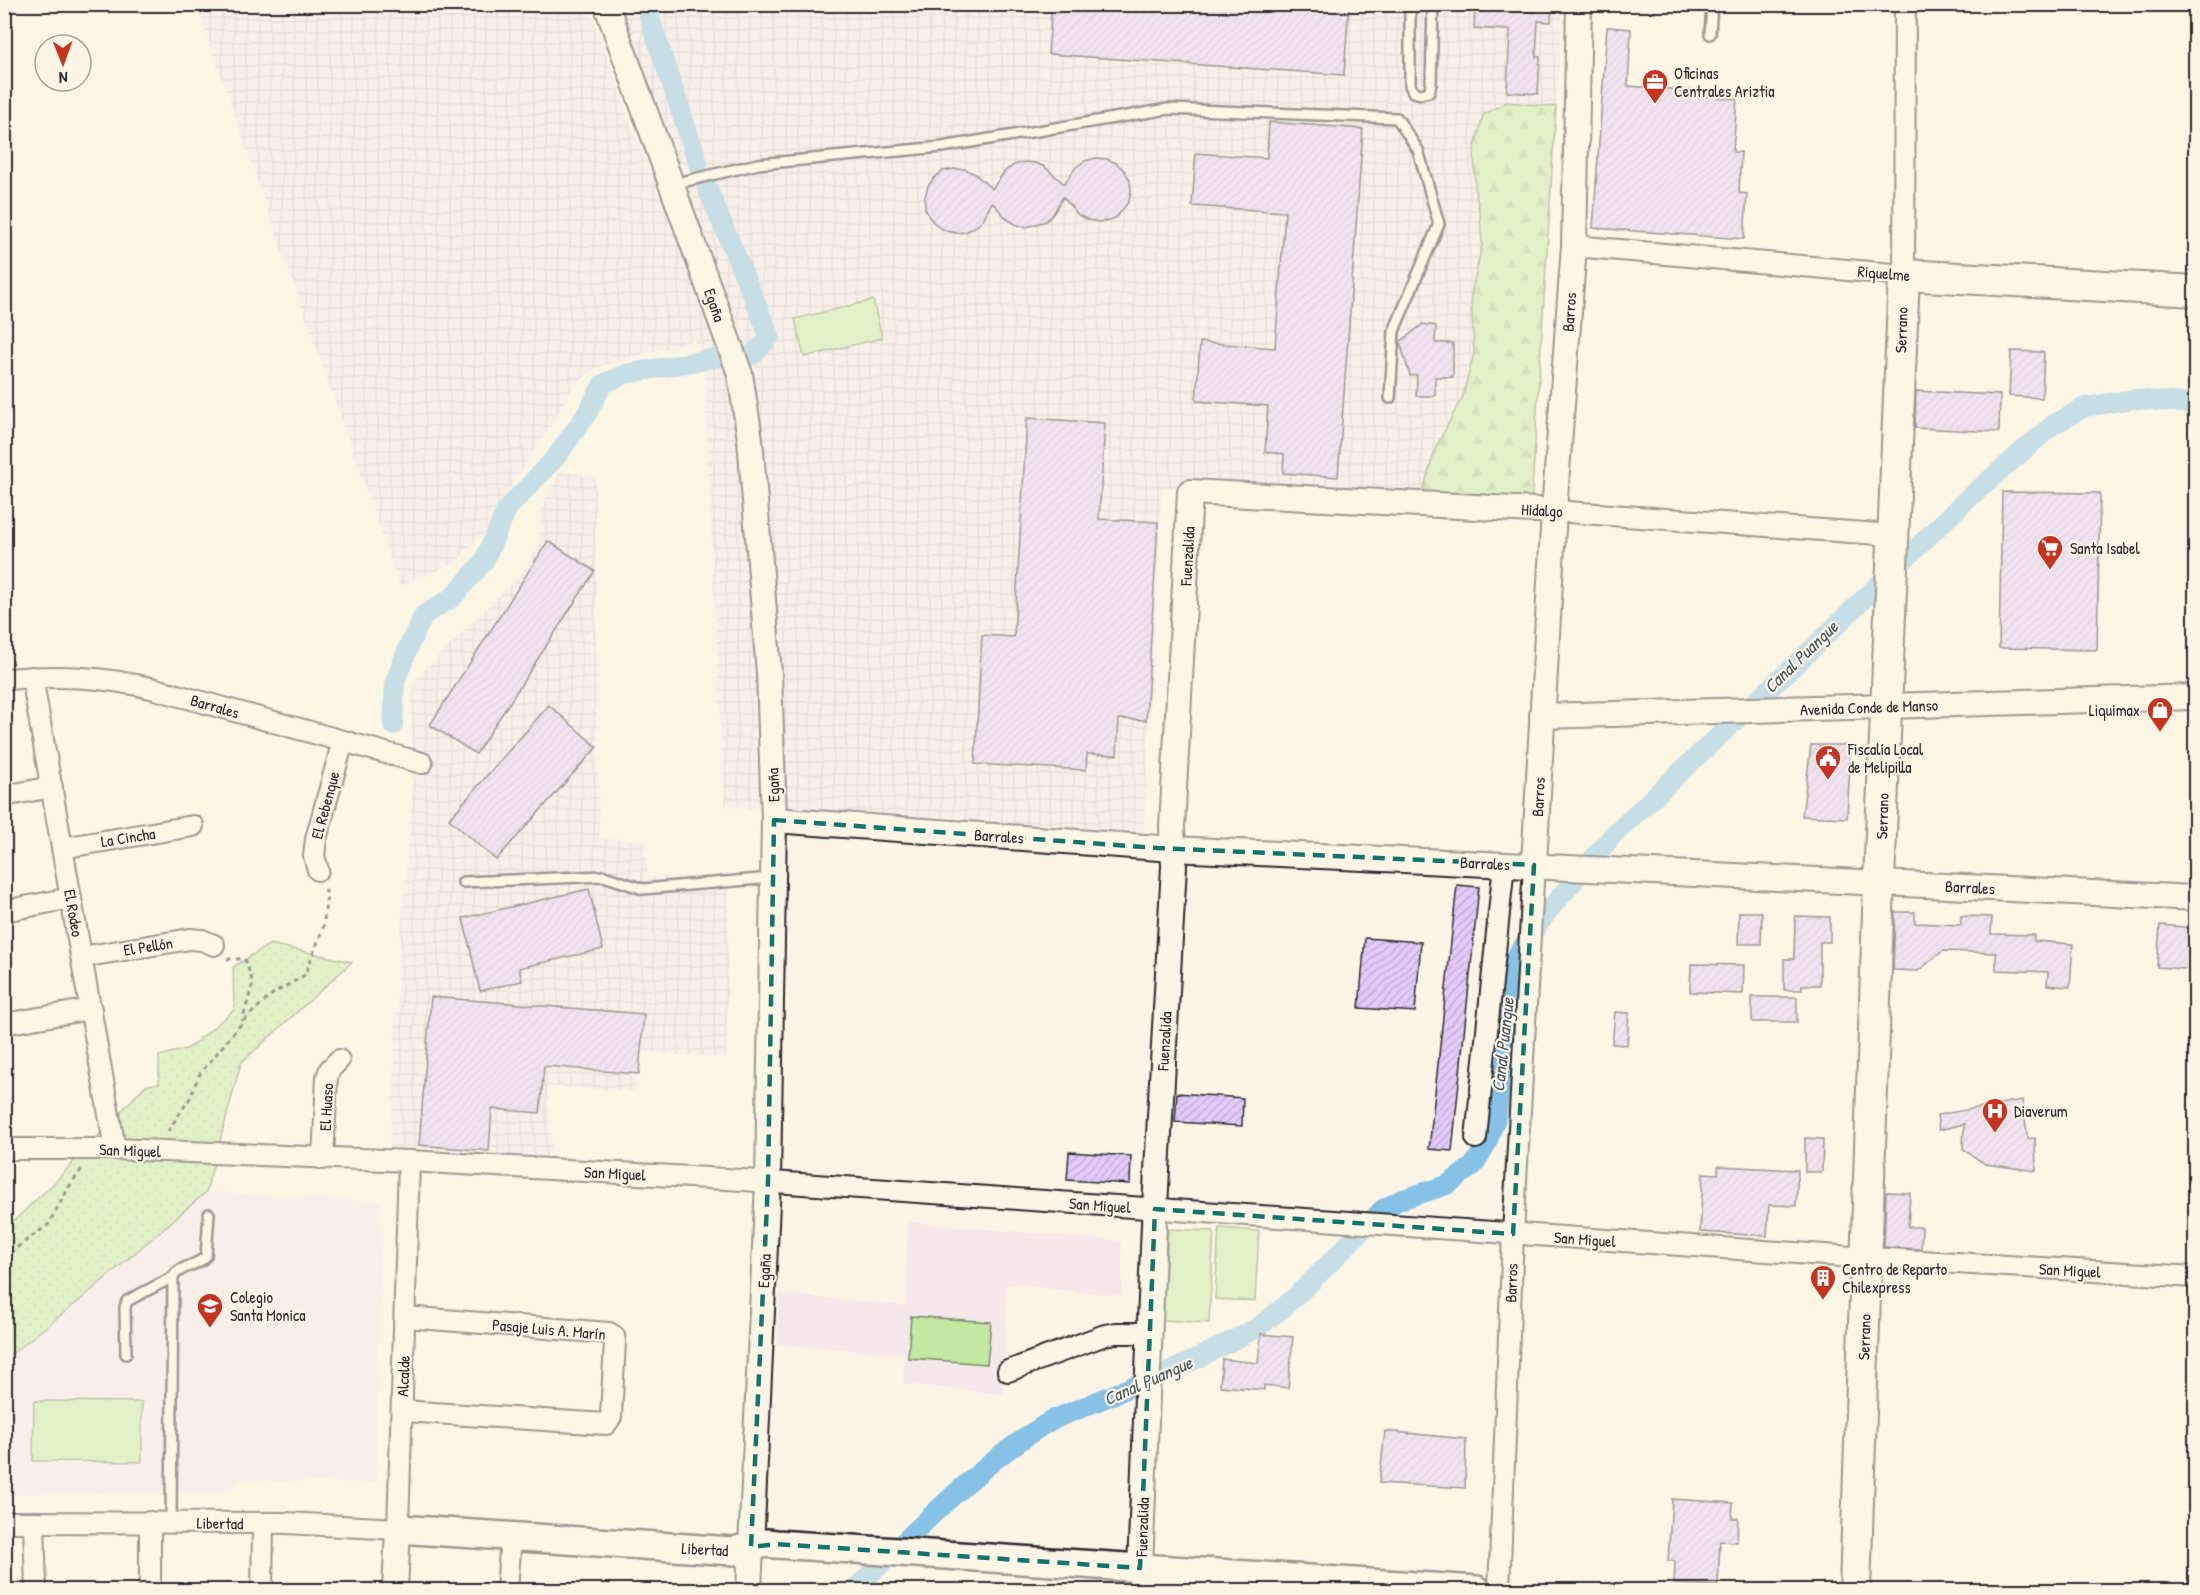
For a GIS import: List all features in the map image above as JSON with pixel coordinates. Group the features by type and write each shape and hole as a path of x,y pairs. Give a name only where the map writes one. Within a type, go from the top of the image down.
{"main road":[{"name":"Riquelme","path":"1904,275 2196,291"},
{"name":"Serrano","path":"1855,1590 1879,882 1904,275"},
{"name":"Libertad","path":"398,1529 732,1551 767,1543 911,1552 1140,1579 1477,1590"}],"street":[{"name":"Egaña","path":"606,4 740,374 751,451 769,673 774,878 768,1182 749,1590"},
{"name":"Barros","path":"1499,1590 1513,1234 1554,511 1574,246 1579,4"},
{"name":"Serrano","path":"1904,275 1905,4"},
{"name":"Riquelme","path":"1574,246 1904,275"},
{"name":"Hidalgo","path":"1190,492 1554,511 1893,543"},
{"name":"Fuenzalida","path":"1140,1579 1173,849 1172,827 1190,492"},
{"name":"El Rodeo","path":"32,677 91,1009 106,1149"},
{"name":"Barrales","path":"4,679 85,677 119,681 422,763"},
{"name":"Avenida Conde de Manso","path":"1542,716 2196,697"},
{"name":"El Rebenque","path":"318,870 314,856 316,839 343,741"},
{"path":"4,796 51,787"},
{"name":"Barrales","path":"774,820 1173,849 2196,898"},
{"name":"La Cincha","path":"62,848 193,826"},
{"path":"1476,1138 1504,864"},
{"path":"4,910 71,898"},
{"name":"El Pellón","path":"82,957 190,939 202,940 214,945"},
{"path":"4,1024 91,1009"},
{"name":"El Huaso","path":"323,1158 327,1077 330,1069 339,1060"},
{"name":"San Miguel","path":"4,1149 106,1149 410,1161 768,1182 1866,1258 2196,1276"},
{"name":"Alcalde","path":"395,1590 410,1161"},
{"name":"Pasaje Luis A. Marín","path":"402,1411 606,1424 611,1416 615,1342 614,1336 609,1333 405,1317"},
{"path":"1008,1371 1105,1335 1150,1333"},
{"name":"Libertad","path":"4,1522 263,1524 398,1529"},
{"path":"34,1522 36,1590"},
{"path":"150,1522 150,1590"},
{"path":"262,1590 263,1524"},
{"path":"507,1590 511,1536"}],"lane":[{"path":"1410,4 1410,85 1413,92 1421,93 1429,92 1431,85 1433,4"},
{"path":"1710,34 1712,4"},
{"path":"672,184 758,164 942,147 1168,110 1397,118 1418,150 1439,224 1394,332 1390,398"},
{"path":"463,882 604,876 643,889 774,878"},
{"path":"171,1523 173,1277 176,1272 198,1263 206,1256 209,1214"},
{"path":"126,1354 125,1306 127,1301 173,1277"}],"path":[{"path":"166,1134 190,1098 199,1075 241,1024 274,993 305,975 323,928 327,894 318,870"},
{"path":"214,945 224,959 245,959 251,975 253,983 241,1024"},
{"path":"4,1260 48,1225 69,1187 106,1149"}],"highlighted area":[{"path":"774,820 1157,848 1534,865 1513,1234 1155,1209 1140,1568 776,1544 751,1547 768,1182"}],"shaded area":[{"path":"196,5 588,5 650,178 604,5 1563,5 1531,507 1162,487 1143,843 725,806 705,379 695,340 597,367 587,375 573,387 502,500 485,532 453,564 400,586"},
{"path":"560,471 595,477 599,838 646,840 647,877 729,876 726,1058 640,1052 635,1091 547,1086 553,1158 390,1148 399,957 412,797 411,713 415,680 522,573 539,546 542,507"},
{"name":"Colegio Santa Monica","path":"206,1192 381,1202 377,1483 241,1480 229,1491 5,1494 5,1357 79,1301"},
{"path":"908,1222 1122,1241 1122,1296 1007,1284 1003,1394 903,1384 904,1354 777,1344 779,1294 906,1306"}],"green space":[{"path":"1507,102 1556,107 1531,507 1419,503 1436,447 1463,396 1474,353 1471,295 1482,245 1480,214 1475,190 1474,150 1483,115"},
{"path":"873,300 882,338 804,357 795,319"},
{"path":"270,944 352,962 241,1063 206,1192 79,1301 5,1359 5,1229 53,1184 145,1086 159,1083 159,1056 189,1048 234,1010 233,967"},
{"path":"1219,1228 1259,1231 1255,1301 1215,1299"},
{"path":"1168,1229 1214,1231 1209,1323 1163,1320"},
{"path":"911,1316 991,1322 987,1364 908,1358"},
{"path":"34,1401 142,1402 142,1462 33,1461"}],"building":[{"path":"1052,4 1349,4 1344,75 1048,54"},
{"path":"1475,4 1496,4 1496,10 1535,12 1536,4 1552,4 1551,22 1538,21 1536,57 1540,57 1538,94 1507,92 1510,30 1474,28"},
{"path":"1607,27 1631,29 1628,86 1700,91 1700,96 1737,99 1733,152 1741,152 1739,193 1747,194 1744,239 1593,228"},
{"path":"1269,122 1363,129 1338,477 1283,473 1284,454 1265,452 1268,406 1196,401 1200,342 1275,348 1285,212 1192,206 1196,153 1267,158"},
{"path":"1096,158 1116,163 1130,180 1129,201 1117,217 1108,221 1088,220 1078,215 1063,197 1046,221 1027,227 1017,225 1007,219 992,202 983,220 975,227 966,232 956,233 937,226 925,208 928,186 943,171 965,169 975,174 992,189 1005,171 1014,165 1025,162 1035,163 1045,167 1064,184 1076,167"},
{"path":"1423,324 1436,326 1435,343 1453,343 1453,377 1435,377 1435,396 1416,396 1417,375 1410,376 1400,342"},
{"path":"2011,351 2044,352 2042,398 2009,396"},
{"path":"1916,391 2000,395 1999,432 1915,428"},
{"path":"1027,418 1105,423 1099,519 1158,522 1146,720 1119,719 1117,755 1087,754 1086,770 975,764 982,635 1014,637"},
{"name":"Santa Isabel","path":"2002,492 2100,493 2097,650 1999,648"},
{"path":"548,541 595,571 476,754 430,725"},
{"path":"549,705 597,747 496,860 449,819"},
{"name":"Fiscalía Local de Melipilla","path":"1811,745 1851,745 1847,818 1802,816"},
{"path":"1457,885 1479,887 1452,1151 1429,1149"},
{"path":"589,889 603,949 519,968 522,981 480,991 463,918"},
{"path":"1739,912 1762,912 1761,944 1738,944"},
{"path":"1895,912 1915,912 1915,923 1961,925 1961,916 1992,917 1991,934 2034,935 2034,941 2073,944 2070,987 2047,985 2048,972 1996,970 1996,953 1943,951 1918,971 1893,970"},
{"path":"1795,916 1830,917 1830,942 1820,942 1820,985 1802,985 1802,990 1784,990 1784,959 1794,959"},
{"path":"2160,925 2196,928 2196,970 2157,967"},
{"path":"1365,938 1421,942 1415,1012 1359,1008"},
{"path":"1691,964 1744,965 1743,994 1690,992"},
{"path":"431,997 644,1014 639,1074 544,1066 540,1113 492,1109 489,1151 419,1145"},
{"path":"1752,997 1797,997 1797,1022 1752,1022"},
{"path":"1615,1012 1629,1013 1627,1045 1612,1044"},
{"path":"1177,1093 1243,1098 1242,1126 1175,1122"},
{"name":"Diaverum","path":"2022,1100 2028,1139 2035,1138 2036,1171 1985,1164 1963,1149 1964,1124 1939,1130 1937,1115"},
{"path":"1805,1138 1823,1139 1822,1172 1805,1172"},
{"path":"1069,1152 1131,1156 1130,1184 1067,1180"},
{"path":"1718,1166 1798,1170 1796,1206 1769,1205 1767,1236 1700,1232 1703,1173 1718,1174"},
{"path":"1886,1192 1910,1193 1908,1227 1922,1227 1921,1249 1884,1247"},
{"path":"1261,1334 1293,1337 1288,1388 1264,1385 1264,1390 1220,1386 1222,1359 1258,1363"},
{"path":"1385,1431 1466,1439 1465,1488 1379,1483"},
{"path":"1672,1499 1733,1503 1732,1518 1738,1518 1737,1542 1720,1541 1718,1586 1674,1584 1675,1561 1668,1561"}],"waterway":[{"path":"645,4 698,163"},
{"path":"706,185 770,337 751,355"},
{"path":"393,725 395,682 424,615 453,597 484,561 507,509 557,456 586,415 603,384 625,374 716,358"},
{"name":"Canal Puangue","path":"854,1590 948,1500 1023,1439 1050,1421 1186,1364 1257,1328 1311,1282 1383,1209 1400,1200 1447,1185 1473,1166 1486,1145 1496,1118 1505,999 1511,971 1519,952 1549,910 1614,834 1813,648 1965,501 2054,424 2085,407 2134,399 2196,404"}],"place":[{"name":"Oficinas Centrales Ariztia","path":"1655,105"},
{"name":"Santa Isabel","path":"2050,571"},
{"name":"Liquimax","path":"2160,733"},
{"name":"Fiscalía Local de Melipilla","path":"1828,781"},
{"name":"Diaverum","path":"1995,1134"},
{"name":"Centro de Reparto Chilexpress","path":"1823,1301"},
{"name":"Colegio Santa Monica","path":"210,1329"}]}
